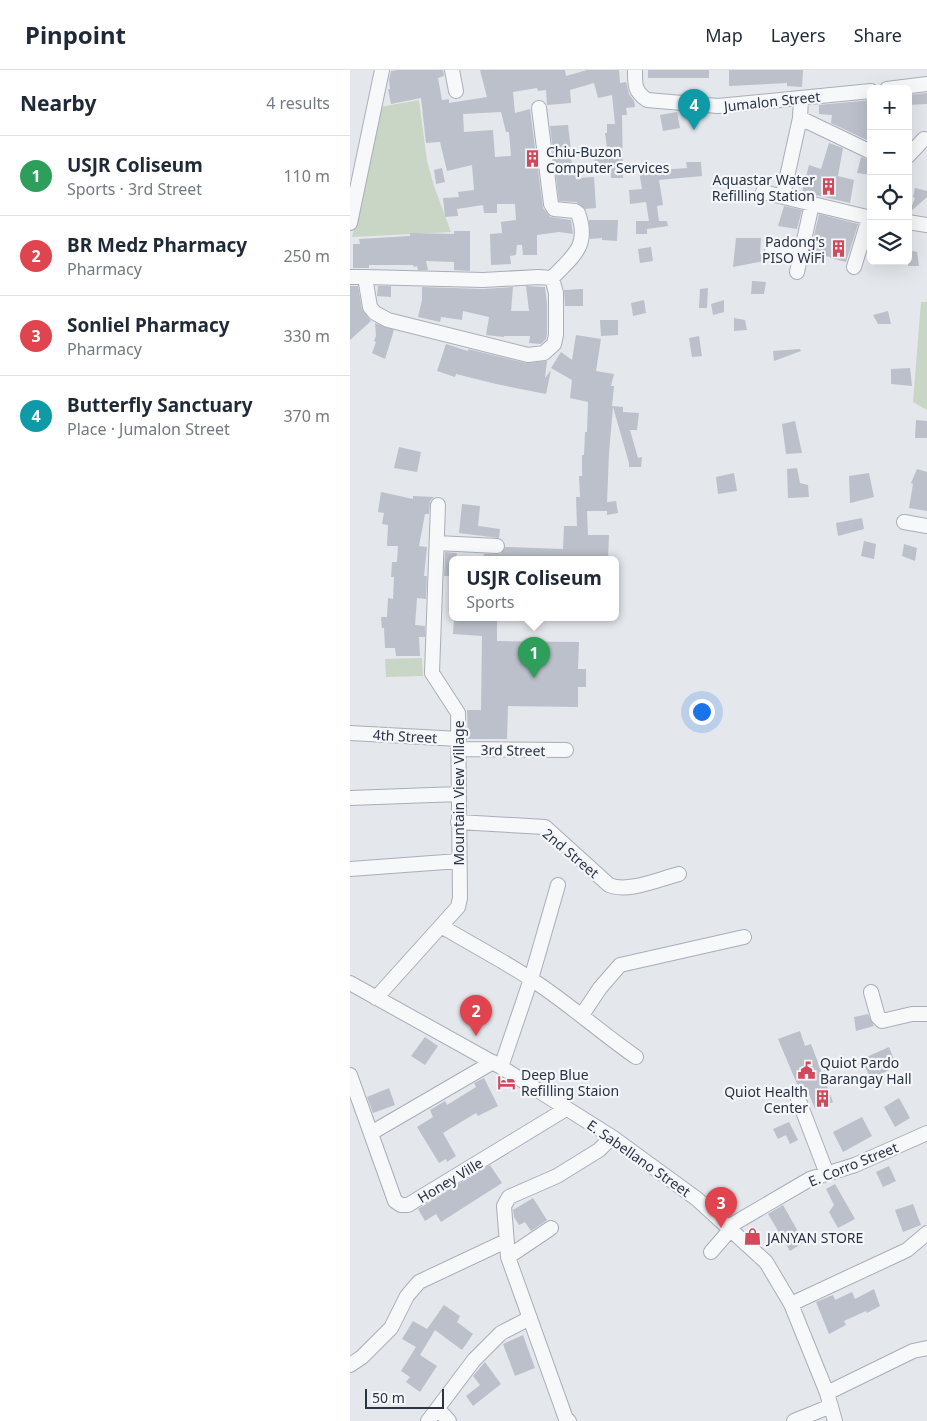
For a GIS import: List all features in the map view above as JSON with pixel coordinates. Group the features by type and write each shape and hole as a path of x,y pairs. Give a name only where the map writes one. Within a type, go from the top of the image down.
{"street":[{"path":"350,223 382,70"},
{"path":"452,70 456,91"},
{"name":"Jumalon Street","path":"635,70 636,86 639,94 647,100 718,106 801,99 867,91"},
{"path":"912,86 927,84"},
{"path":"783,195 800,118 801,99"},
{"path":"539,108 551,204 554,209 578,213 582,235 581,244 577,251 552,278"},
{"path":"800,118 867,150"},
{"path":"912,152 924,139"},
{"path":"763,192 783,195 867,217"},
{"path":"797,272 812,204"},
{"path":"854,267 869,220"},
{"path":"912,223 927,225"},
{"path":"772,252 801,255"},
{"path":"350,277 483,280 552,278"},
{"path":"365,277 370,306 375,313 388,320 528,354 544,353 554,344 556,335 556,293 552,278"},
{"name":"Mountain View Village","path":"376,998 458,907 460,898 458,713 432,673 438,504"},
{"path":"904,522 927,526"},
{"path":"437,543 497,546"},
{"name":"4th Street","path":"350,733 459,744"},
{"name":"3rd Street","path":"459,744 566,750"},
{"path":"350,798 459,794"},
{"name":"2nd Street","path":"458,822 545,827 608,885 616,888 627,888 679,874"},
{"path":"350,869 459,861"},
{"path":"371,1133 497,1065 531,979 558,885"},
{"path":"441,926 531,979 582,1015 636,1057"},
{"path":"582,1015 600,988 620,965 744,937"},
{"name":"E. Sabellano Street","path":"350,983 497,1065 612,1137 697,1199 766,1262 791,1304 829,1400 834,1421"},
{"path":"871,992 878,1017 882,1021 912,1014 927,1014"},
{"name":"Honey Ville","path":"350,1075 396,1201 401,1205 408,1205 566,1108"},
{"path":"796,1093 827,1174"},
{"name":"E. Corro Street","path":"711,1252 729,1228 810,1179 855,1165 927,1134"},
{"path":"569,1421 566,1419 508,1257 504,1206 509,1197 557,1176 599,1150 612,1137"},
{"path":"508,1257 551,1228"},
{"path":"791,1304 907,1250 926,1238"},
{"path":"350,1365 362,1357 391,1328 407,1296 419,1282 506,1241"},
{"path":"428,1421 474,1360 501,1333 530,1318"},
{"path":"794,1421 912,1351 927,1348"},
{"path":"438,1409 450,1421"}],"green space":[{"path":"419,100 427,161 451,232 352,237 364,191 380,107"},
{"path":"921,302 927,302 927,410 913,402"},
{"path":"422,658 423,676 386,677 385,659"}],"building":[{"path":"443,70 444,76 438,78 442,100 449,99 449,103 487,97 480,70 565,70 566,76 587,70 619,70 620,83 626,82 635,107 626,108 627,115 622,115 623,178 611,178 610,168 595,169 594,156 608,155 605,133 607,133 607,124 615,124 612,95 598,98 594,83 570,90 571,103 547,105 546,90 538,91 537,88 513,92 515,113 530,109 543,208 550,217 571,220 573,234 559,232 537,235 537,255 523,255 522,245 517,245 516,255 510,256 511,264 491,265 490,234 502,233 501,222 516,220 515,204 497,204 497,213 484,213 483,205 457,209 458,216 445,217 443,198 459,197 458,192 474,190 472,165 447,171 440,142 426,143 421,98 391,104 388,89 390,89 391,71","holes":["501,112 506,132 509,132 511,156 495,157 493,130 464,132 463,114"]},
{"path":"648,70 709,70 709,78 648,78"},
{"path":"729,70 803,70 802,87 787,86 787,83 729,86"},
{"path":"927,93 927,104 912,105 912,95"},
{"path":"867,100 867,140 831,123 832,115 819,114 819,105"},
{"path":"677,112 680,128 663,131 660,115"},
{"path":"568,125 572,175 577,174 577,178 594,177 596,208 585,209 576,202 559,201 550,126"},
{"path":"829,143 843,148 838,176 854,180 850,203 802,192 809,165 821,169"},
{"path":"861,157 867,159 867,174 857,173"},
{"path":"686,162 701,162 702,176 659,180 663,205 657,206 659,221 667,221 668,226 647,229 647,234 636,234 636,221 649,221 646,202 630,204 629,190 642,189 638,166 647,164 648,171 687,168"},
{"path":"442,168 445,182 436,184 434,170"},
{"path":"915,188 927,191 927,197 912,210 915,198 913,197"},
{"path":"784,206 802,210 797,229 778,226"},
{"path":"819,214 858,224 846,262 810,253"},
{"path":"589,220 618,220 617,241 602,240 602,238 590,239"},
{"path":"454,231 470,231 470,271 454,270 454,262 426,261 428,270 418,270 417,266 414,267 413,265 369,265 369,268 353,268 353,244 360,244 359,239 410,236 410,233 454,234"},
{"path":"736,238 761,238 760,254 764,254 769,260 733,267"},
{"path":"651,247 653,261 640,263 638,249"},
{"path":"912,251 917,252 919,266 908,266 912,265"},
{"path":"752,281 766,282 764,294 751,294"},
{"path":"350,286 358,286 362,309 371,321 350,340"},
{"path":"378,286 391,286 391,297 377,296"},
{"path":"526,286 545,287 547,334 546,339 541,344 529,343 530,336 504,337 486,335 489,317 463,311 462,320 441,317 440,322 418,317 422,300 422,287 483,289 513,287 511,311 529,311"},
{"path":"708,288 707,308 699,308 700,289"},
{"path":"583,289 583,306 565,306 564,290"},
{"path":"644,300 646,313 633,316 631,303"},
{"path":"724,300 724,312 713,315 711,304"},
{"path":"888,311 891,324 878,324 873,315"},
{"path":"734,318 745,320 747,330 734,331"},
{"path":"600,320 618,320 618,335 601,336"},
{"path":"375,323 394,330 385,359 372,353 376,342 374,341 376,336"},
{"path":"576,335 601,339 596,371 614,374 611,386 614,386 612,406 623,407 623,412 639,413 637,430 630,430 638,458 642,457 641,467 629,467 613,407 607,502 616,501 618,513 607,515 607,511 587,511 588,535 609,535 608,556 484,556 484,554 501,554 505,547 563,549 564,526 577,526 576,497 580,497 579,476 582,476 582,455 584,455 585,432 587,432 588,402 570,398 572,380 551,368 561,352 572,360"},
{"path":"699,336 702,356 692,357 689,338"},
{"path":"446,344 468,351 468,349 526,363 547,361 545,378 551,370 546,394 456,374 455,377 437,371"},
{"path":"800,349 801,351 774,361 773,351"},
{"path":"910,368 912,386 891,384 891,369"},
{"path":"916,420 927,421 927,438 915,438"},
{"path":"795,421 802,453 786,454 782,424"},
{"path":"399,447 421,452 417,472 394,468"},
{"path":"797,468 800,483 808,485 809,497 788,498 787,469"},
{"path":"917,469 927,472 927,511 909,508 913,484 911,483"},
{"path":"734,473 737,491 718,494 716,477"},
{"path":"869,473 874,497 850,503 849,476"},
{"path":"381,492 413,499 413,496 434,497 430,501 429,514 425,514 419,546 427,547 424,576 427,576 426,599 417,598 415,625 425,626 425,637 419,637 420,656 396,656 395,648 385,648 384,628 382,628 381,617 387,617 388,598 393,599 394,577 391,577 392,562 397,562 398,546 387,546 388,525 382,524 384,513 378,512"},
{"path":"462,504 480,506 478,526 500,529 499,538 459,533"},
{"path":"862,518 864,529 838,536 836,523"},
{"path":"864,541 876,544 874,559 861,556"},
{"path":"904,544 917,548 915,561 902,556"},
{"path":"445,552 457,553 456,556 449,556 449,576 444,576"},
{"path":"454,621 497,621 497,641 579,642 578,669 586,669 586,687 578,687 578,707 508,706 507,739 468,739 467,710 481,710 482,636 453,634"},
{"path":"868,1014 874,1026 856,1031 854,1017"},
{"name":"Quiot Pardo Barangay Hall","path":"800,1031 805,1046 811,1044 833,1102 815,1109 809,1094 806,1095 802,1087 797,1084 778,1039"},
{"path":"425,1037 438,1046 425,1065 411,1056"},
{"path":"889,1047 897,1067 870,1078 862,1059"},
{"path":"484,1078 498,1106 478,1116 476,1113 443,1133 456,1156 447,1162 446,1159 439,1163 417,1127 433,1117 430,1110 445,1101 447,1105 476,1087 474,1083"},
{"path":"389,1088 395,1105 373,1113 367,1097"},
{"path":"899,1098 910,1118 895,1127 884,1107"},
{"path":"862,1117 872,1136 843,1152 833,1132"},
{"path":"789,1122 798,1140 790,1144 786,1135 778,1139 773,1129"},
{"path":"490,1165 502,1183 441,1222 436,1214 425,1221 418,1209"},
{"path":"889,1166 896,1181 883,1187 876,1172"},
{"path":"835,1184 855,1219 838,1228 829,1212 834,1205 826,1189"},
{"path":"533,1198 547,1220 531,1231 525,1222 519,1225 514,1217 513,1210"},
{"path":"913,1204 921,1225 903,1232 895,1210"},
{"path":"783,1205 804,1242 790,1251 768,1214"},
{"path":"874,1289 880,1306 844,1321 846,1325 829,1334 816,1302 833,1295 835,1300 852,1292 855,1299"},
{"path":"444,1305 460,1316 457,1322 473,1334 462,1350 435,1330 420,1355 437,1366 420,1392 406,1382 410,1377 401,1371 416,1347 402,1339 413,1321 427,1329"},
{"path":"523,1335 535,1368 515,1376 503,1344"},
{"path":"485,1362 501,1384 473,1406 466,1396 480,1385 473,1376"}],"place":[{"name":"Butterfly Sanctuary","path":"694,130"},
{"name":"Chiu-Buzon Computer Services","path":"532,159"},
{"name":"Aquastar Water Refilling Station","path":"829,187"},
{"name":"Padong's PISO WiFi","path":"839,249"},
{"name":"USJR Coliseum","path":"534,678"},
{"name":"BR Medz Pharmacy","path":"476,1036"},
{"name":"Quiot Pardo Barangay Hall","path":"806,1070"},
{"name":"Deep Blue Refilling Staion","path":"507,1082"},
{"name":"Quiot Health Center","path":"822,1099"},
{"name":"Sonliel Pharmacy","path":"721,1228"},
{"name":"JANYAN STORE","path":"753,1237"}]}
